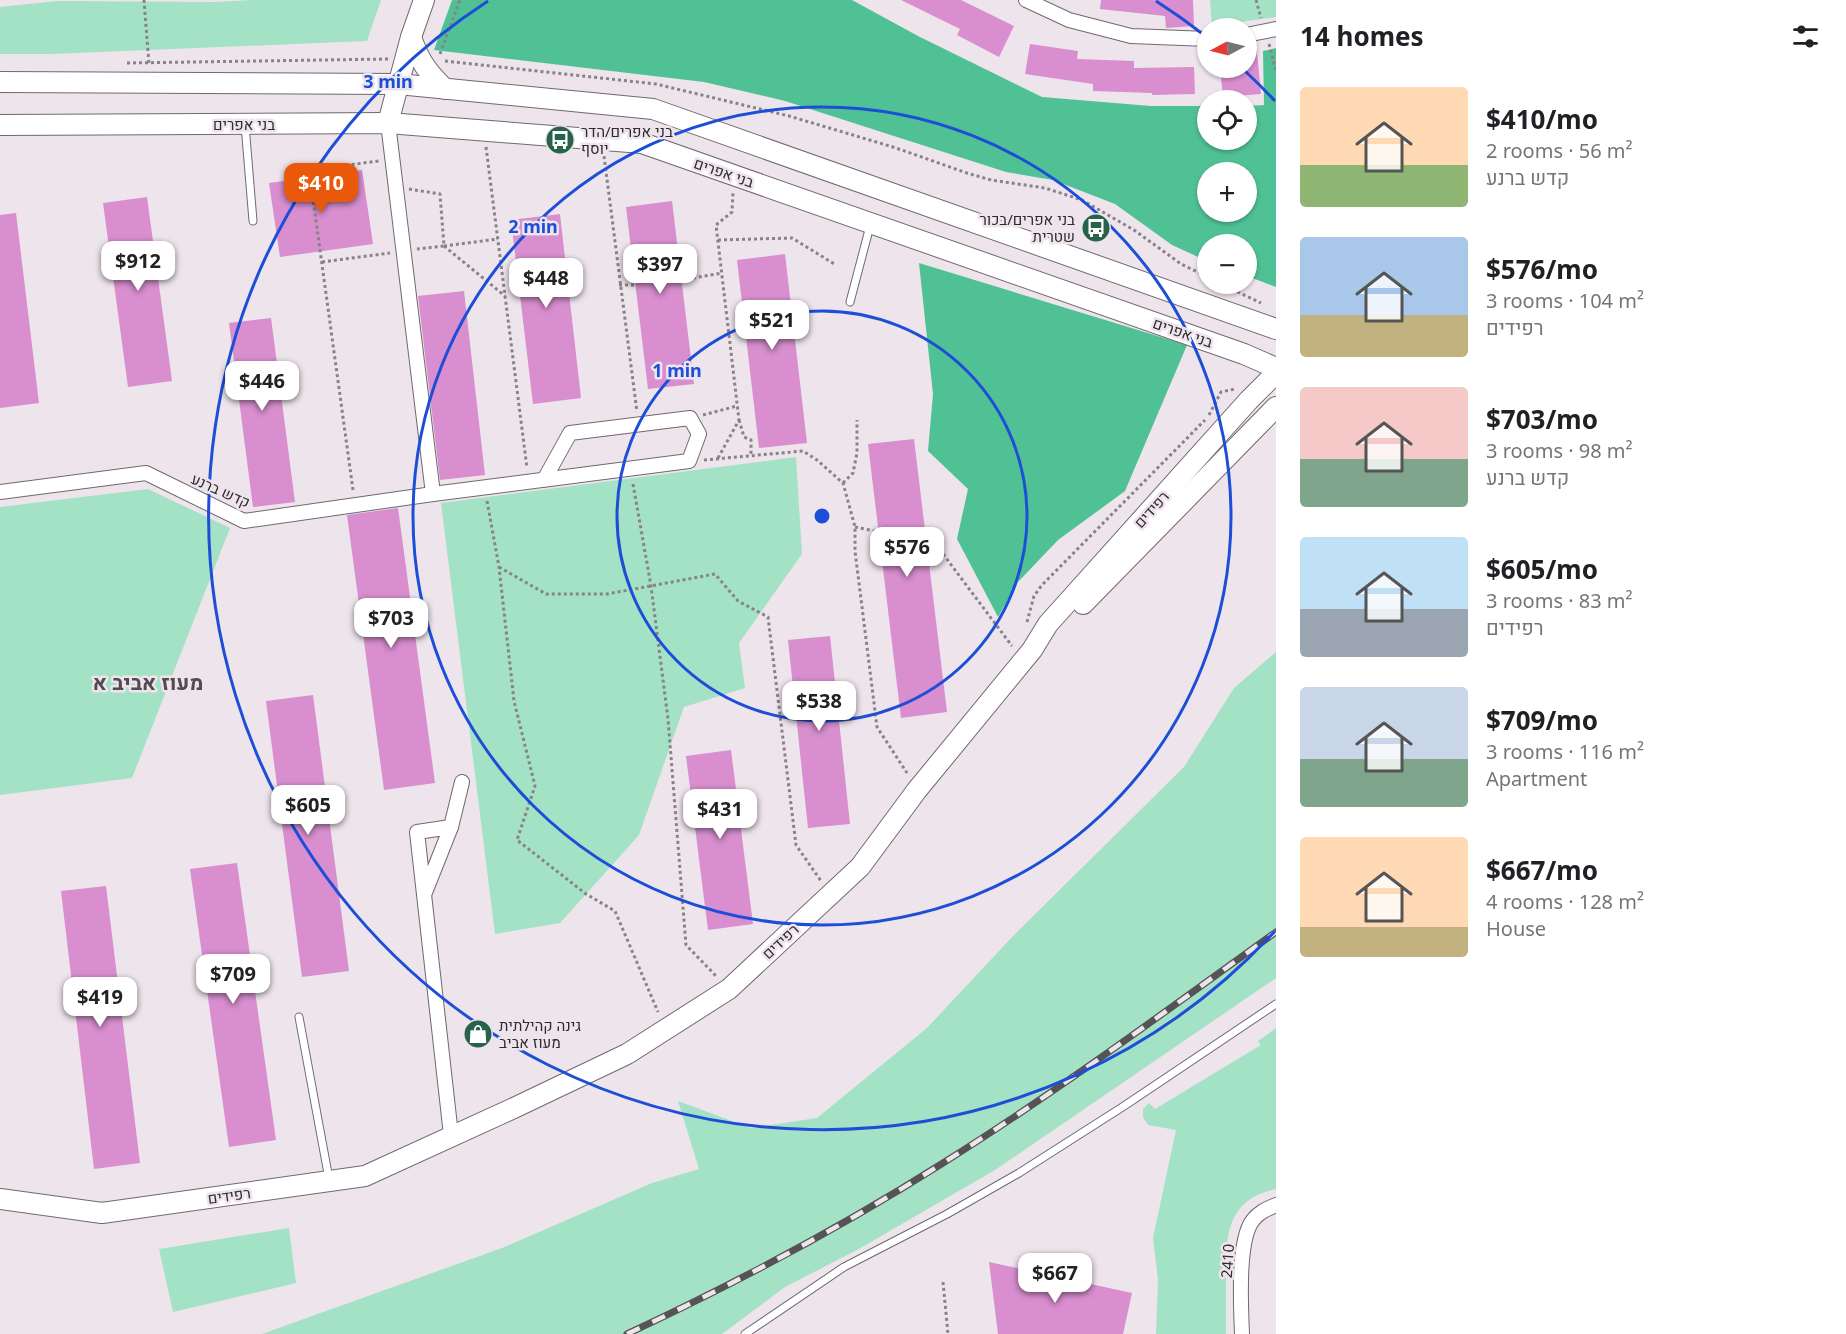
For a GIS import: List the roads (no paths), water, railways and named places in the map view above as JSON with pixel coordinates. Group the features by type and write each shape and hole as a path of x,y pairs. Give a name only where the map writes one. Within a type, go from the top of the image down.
{"main road":[{"path":"388,123 411,37 424,0"},
{"path":"411,37 419,58 429,74 445,89"},
{"path":"0,82 398,84 653,109 1276,329"},
{"name":"בני אפרים","path":"0,124 388,123 642,143 1244,354 1276,368"},
{"name":"רפידים","path":"0,1199 102,1213 365,1176 627,1054 666,1030 729,989 860,867 917,790 1028,655 1048,624 1249,400 1276,373"},
{"name":"רפידים","path":"1028,655 1054,634 1276,407"}],"street":[{"path":"1026,0 1069,20 1131,36 1197,39"},
{"path":"388,123 433,494"},
{"name":"קדש ברנע","path":"0,492 146,473 244,521 689,461 699,434 690,418 570,433 544,480"},
{"path":"424,895 450,827 462,782"},
{"path":"450,827 417,832 451,1135"},
{"name":"2410","path":"1242,1334 1241,1293 1245,1236 1251,1221 1261,1212 1276,1205"}],"lane":[{"path":"245,123 253,221"},
{"path":"850,302 871,223"},
{"path":"746,1334 844,1268 1019,1173 1276,1004"},
{"path":"299,1017 330,1181"}],"railway":[{"path":"627,1334 788,1253 905,1187 1070,1079 1276,932"}],"place":[{"name":"בני אפרים/הדר יוסף","path":"560,140"},
{"name":"בני אפרים/בכור שטרית","path":"1096,228"},
{"name":"גינה קהילתית מעוז אביב","path":"478,1034"}],"district":[{"name":"מעוז אביב א","path":"148,682"}]}
